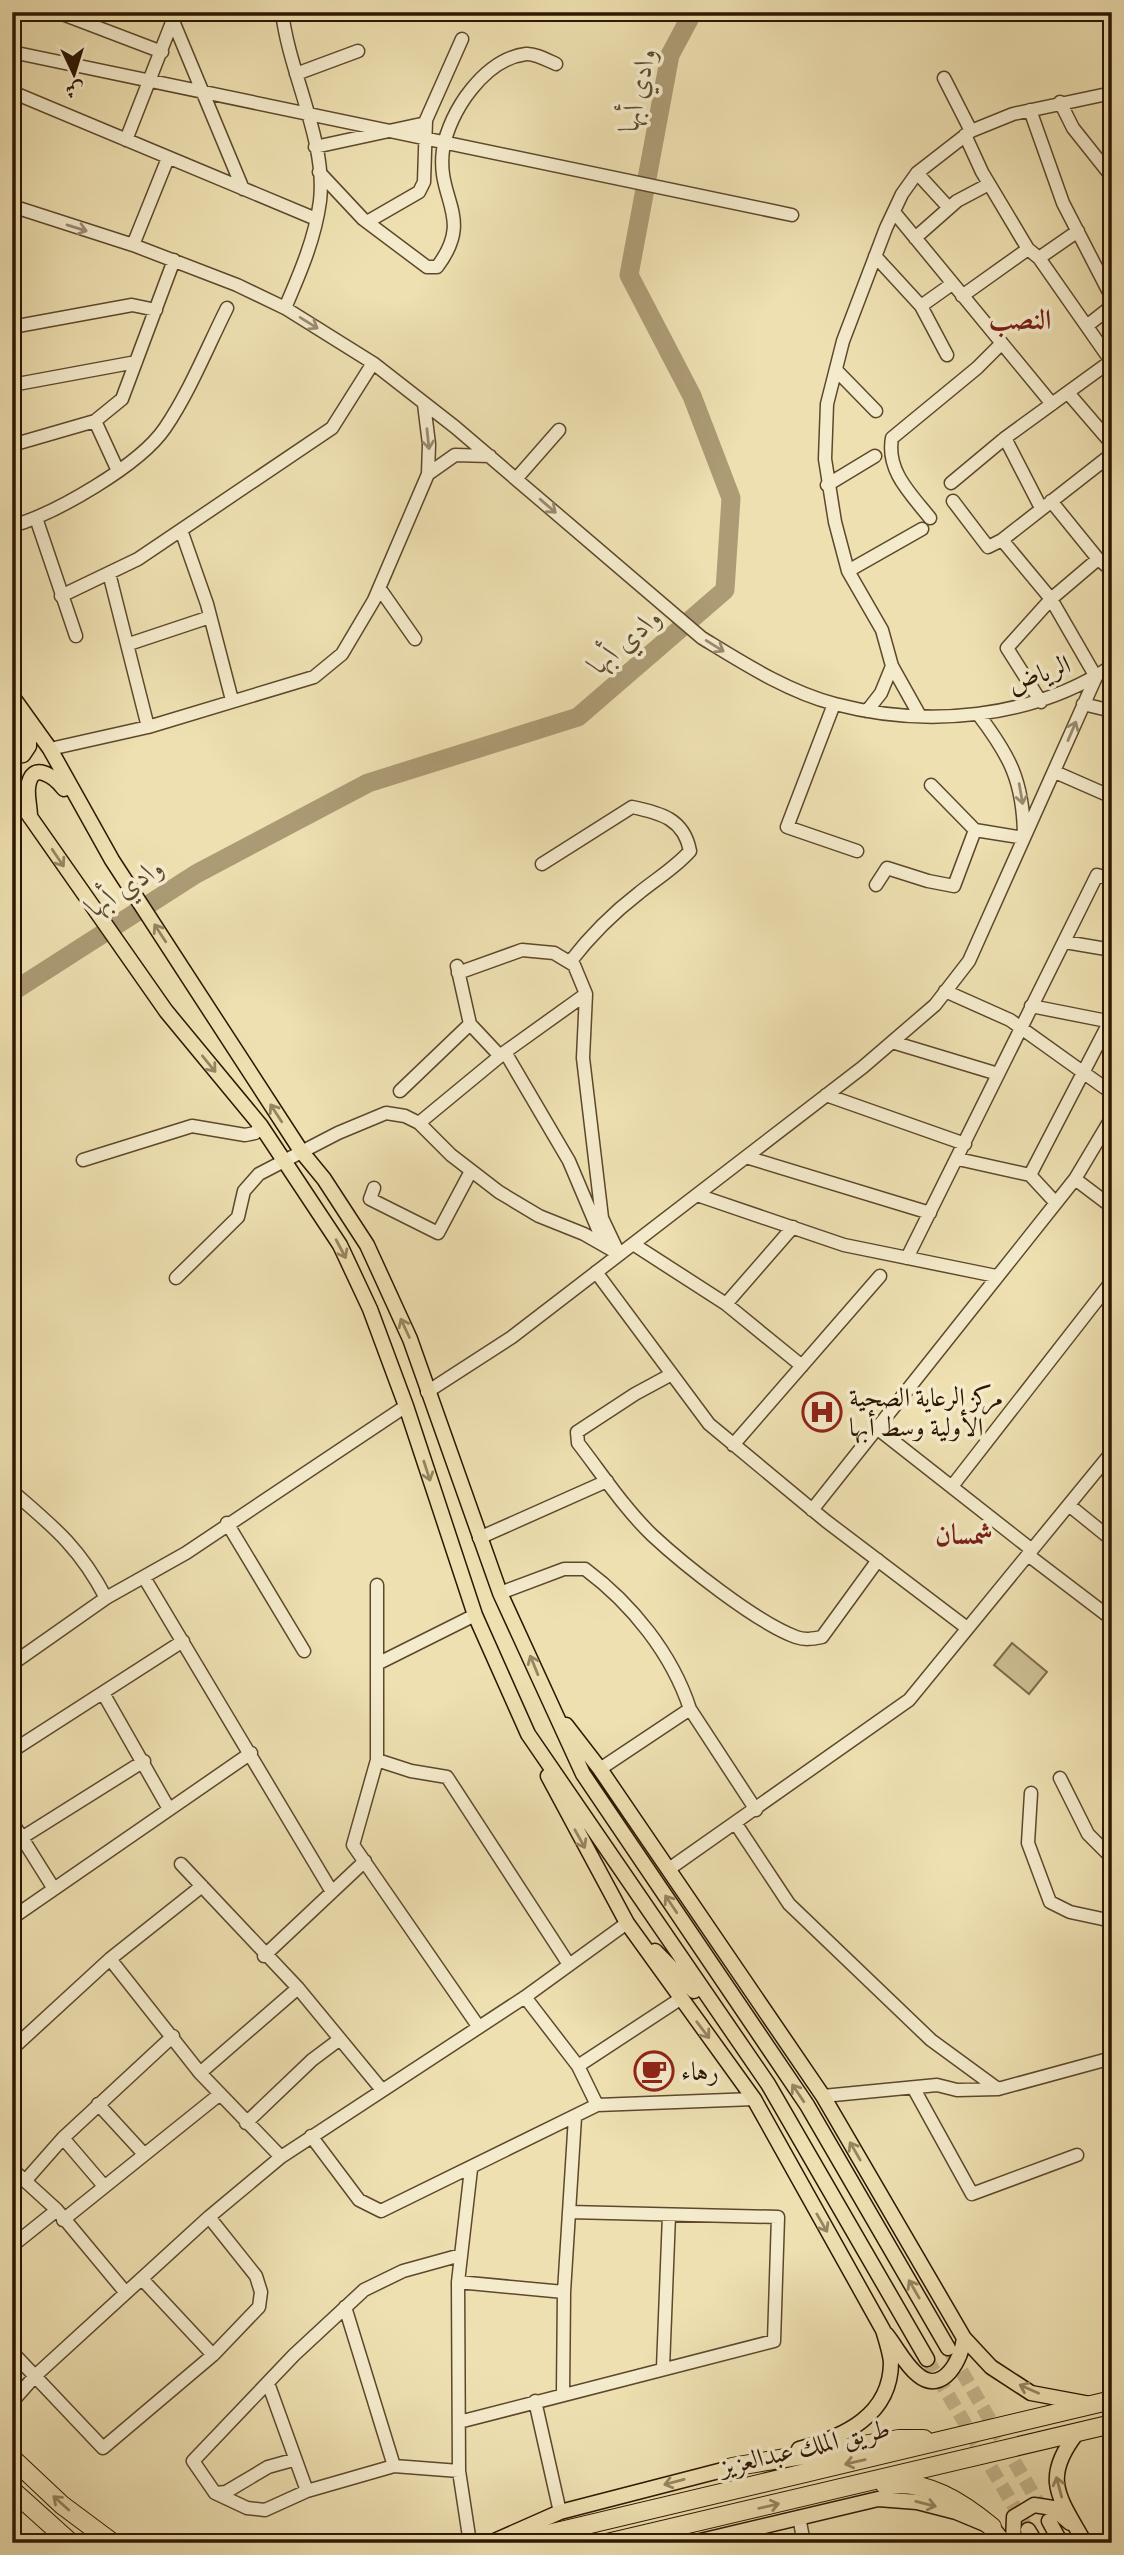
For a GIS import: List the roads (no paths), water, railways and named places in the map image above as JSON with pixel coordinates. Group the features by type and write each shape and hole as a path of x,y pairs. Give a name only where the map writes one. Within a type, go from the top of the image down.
{"highway":[{"name":"طريق الملك عبدالعزيز","path":"510,2543 1104,2402"},
{"name":"طريق الملك عبدالعزيز","path":"607,2543 1112,2424"},
{"path":"732,2467 899,2439 955,2439"},
{"path":"12,2458 62,2505 113,2543"},
{"path":"823,2494 892,2484 929,2488 961,2501 992,2527"},
{"path":"12,2490 71,2543"}],"main road":[{"path":"12,698 50,749 112,860 302,1151 324,1179 367,1245 410,1339 500,1593 583,1774 807,2105 948,2348"},
{"path":"12,698 29,737 29,746 23,755 12,757"},
{"path":"30,818 28,787 31,779 38,773 47,773 54,776 91,823"},
{"path":"12,791 166,1011 261,1126 340,1245 370,1309 406,1406 475,1615 565,1812 626,1923 754,2099 883,2330 918,2376 929,2379 944,2378 954,2370 963,2352 964,2338"},
{"path":"549,1703 600,1769 823,2096 964,2338 991,2367 1031,2393 1104,2402"},
{"path":"528,1734 768,2084 927,2359"},
{"path":"696,1910 745,2015"},
{"path":"626,1923 723,2021"},
{"path":"491,2543 560,2512 835,2439 866,2420 886,2392 891,2361 883,2330"},
{"path":"1077,2433 1061,2453 1056,2465 1056,2485 1085,2543"},
{"path":"692,2543 878,2498 918,2501 992,2527 1005,2543"},
{"path":"1013,2543 1014,2517 1034,2505 1053,2508 1077,2528"},
{"path":"1049,2521 1061,2543"}],"street":[{"path":"57,12 77,16 162,52"},
{"path":"175,16 199,12"},
{"path":"282,12 315,147 320,200 310,248 285,308"},
{"path":"126,140 175,16"},
{"path":"175,16 204,103 227,144 243,189"},
{"path":"367,222 419,192 424,181 426,124 462,39"},
{"path":"296,74 358,51"},
{"path":"12,52 792,215"},
{"path":"319,172 367,222 427,267 437,267 447,253 455,232 451,200 443,181 443,148 460,106 485,71 497,63 528,53 556,64"},
{"path":"944,78 989,184 1028,249 1039,258 1111,361 1006,438 951,483"},
{"path":"12,92 316,219"},
{"path":"920,716 892,666 882,630 848,571 827,485 827,404 843,341 894,212 918,173 968,133 1030,110 1112,93"},
{"path":"1060,102 1073,128 1112,177"},
{"path":"1030,110 1063,203 1112,298"},
{"path":"315,147 426,124"},
{"path":"133,245 168,158"},
{"path":"918,173 949,208"},
{"path":"915,238 949,208 989,184"},
{"name":"الرياض","path":"14,209 133,245 285,308 373,363 490,456 702,638 774,678 834,704 920,716 978,714 1041,702 1096,677 1112,666"},
{"path":"894,212 1052,404"},
{"path":"1039,258 1078,231"},
{"path":"962,296 1028,249"},
{"path":"875,256 921,306 947,355"},
{"path":"12,445 95,421 122,399 174,260"},
{"path":"921,306 952,284"},
{"path":"12,327 132,305 156,310"},
{"path":"1088,325 1112,306"},
{"path":"12,526 36,518 101,484 163,431 227,308"},
{"path":"848,571 926,524 893,467 892,438 977,368 1001,344"},
{"path":"12,384 136,362"},
{"path":"61,596 138,559 332,428 373,363"},
{"path":"836,370 876,411"},
{"path":"1069,394 1112,444"},
{"path":"50,749 148,727 314,677 341,654 380,589 428,474 429,444 424,404"},
{"path":"95,421 118,471"},
{"path":"516,479 559,430"},
{"path":"1006,438 1046,504 1098,559 1112,570"},
{"path":"953,501 988,547 1002,540 1112,454"},
{"path":"428,474 455,456 490,456"},
{"path":"827,485 875,456"},
{"path":"36,518 76,636"},
{"path":"181,530 210,617 232,700"},
{"path":"428,1392 512,1337 892,1042 935,1005 969,961 1096,677 1051,599 1002,540"},
{"path":"1041,702 1007,648 1051,599 1098,559"},
{"path":"109,573 148,727"},
{"path":"380,589 415,639"},
{"path":"129,644 210,617"},
{"path":"867,710 881,693 892,666"},
{"path":"834,704 787,827 857,850"},
{"path":"1083,704 1112,711"},
{"path":"978,714 1016,772 1023,799 1024,838"},
{"path":"1055,772 1112,797"},
{"path":"931,785 975,830 1024,838"},
{"path":"542,864 632,807 675,821 687,836 690,852 599,928 570,962"},
{"path":"876,885 887,868 954,886 975,830"},
{"path":"907,1258 1097,875 1111,876"},
{"path":"1065,942 1112,950"},
{"path":"605,1246 569,1161 502,1054 470,1024 458,969 522,950 554,953 574,965 586,994 583,1058 585,1085 603,1218 619,1254"},
{"path":"945,991 1020,1027 1112,1093"},
{"path":"419,1123 502,1054 586,994"},
{"path":"1030,1175 1081,1071 1111,1020 1031,1006"},
{"path":"400,1090 470,1024"},
{"path":"892,1042 998,1074"},
{"path":"825,1095 965,1144"},
{"path":"176,1278 238,1217 244,1191 259,1174 285,1163 302,1151 386,1113 419,1123 471,1171 539,1216 619,1254"},
{"path":"812,1510 1054,1201 1075,1179 1112,1117"},
{"path":"83,1160 192,1126 245,1135 255,1133 261,1126"},
{"path":"747,1157 930,1213"},
{"path":"958,1159 1030,1175 1054,1201"},
{"path":"374,1188 370,1199 438,1233 471,1171"},
{"path":"1075,1179 1112,1207"},
{"path":"697,1195 844,1245 996,1276"},
{"path":"726,1304 793,1227"},
{"path":"633,1244 726,1304 802,1366"},
{"path":"596,1272 709,1424 812,1510 967,1628"},
{"path":"733,1445 880,1276"},
{"path":"953,1486 1112,1281"},
{"path":"672,1374 635,1394 577,1432 578,1443 652,1535 708,1581 795,1637 809,1640 822,1637 878,1560"},
{"path":"12,1664 106,1598 145,1579 406,1406"},
{"path":"878,1429 953,1486 1112,1619"},
{"path":"669,1868 756,1810 909,1700 1112,1452"},
{"path":"479,1538 607,1480"},
{"path":"15,1497 63,1534 89,1566 106,1598"},
{"path":"1070,1506 1112,1540"},
{"path":"228,1523 304,1651"},
{"path":"500,1593 564,1569 585,1569 628,1606 658,1645 682,1683 690,1709 756,1810"},
{"path":"145,1579 332,1892"},
{"path":"377,1585 377,1760 353,1845 478,2026"},
{"path":"377,1664 475,1615"},
{"path":"12,1751 183,1641"},
{"path":"103,1693 169,1809"},
{"path":"600,1769 690,1709"},
{"path":"12,1918 251,1753"},
{"path":"377,1760 411,1771 447,1777 568,1963"},
{"path":"23,1837 144,1761"},
{"path":"1060,1778 1088,1834 1112,1858"},
{"path":"1031,1793 1028,1843 1050,1902 1070,1912 1112,1921"},
{"path":"12,1822 54,1889"},
{"path":"736,1824 789,1904 931,2040 998,2089"},
{"path":"264,1956 365,1861"},
{"path":"181,1864 264,1956 298,1988 382,2090"},
{"path":"12,2049 110,1959 202,1886"},
{"path":"12,2402 35,2376 209,2217 281,2157 525,1997 626,1923"},
{"path":"110,1959 201,2073 281,2157"},
{"path":"201,2073 298,1988"},
{"path":"525,1997 578,2066 597,2105"},
{"path":"578,2066 680,1999"},
{"path":"26,2180 62,2138 173,2036"},
{"path":"246,2123 312,2060 340,2039"},
{"path":"823,2096 937,2085 957,2090 998,2089 1112,2057"},
{"path":"914,2089 972,2194 1077,2155"},
{"path":"12,2246 104,2186 220,2094"},
{"path":"311,2136 359,2200 381,2211 597,2105 754,2099"},
{"path":"98,2104 143,2153"},
{"path":"562,2393 575,2117"},
{"path":"62,2138 104,2186"},
{"path":"12,2169 60,2215 126,2293"},
{"path":"470,2543 459,2471 458,2282 471,2169"},
{"path":"459,2422 562,2393 774,2341 778,2217 569,2212"},
{"path":"663,2368 669,2215"},
{"path":"12,2352 103,2448 213,2355 259,2306 261,2292 256,2276 209,2217"},
{"path":"459,2471 394,2466 307,2491 265,2510 247,2508 215,2493 193,2461 364,2290 403,2271 461,2255"},
{"path":"142,2279 213,2355"},
{"path":"458,2282 565,2292"},
{"path":"345,2307 394,2466"},
{"path":"268,2384 293,2460 307,2491"},
{"path":"535,2401 560,2512"},
{"path":"215,2493 226,2492 268,2467 293,2460"},
{"path":"799,2517 804,2543"}],"waterway":[{"name":"وادي أبها","path":"12,992 196,874 368,783 578,717 725,590 731,498 692,396 629,275 670,55 693,12"}],"tunnel":[{"path":"951,2353 1049,2521"},
{"path":"927,2359 1028,2530"}],"place":[{"name":"مركز الرعاية الصحية الأولية وسط أبها","path":"822,1412"},
{"name":"رهاء","path":"654,2071"}],"district":[{"name":"النصب","path":"1020,319"},
{"name":"شمسان","path":"964,1534"}]}
